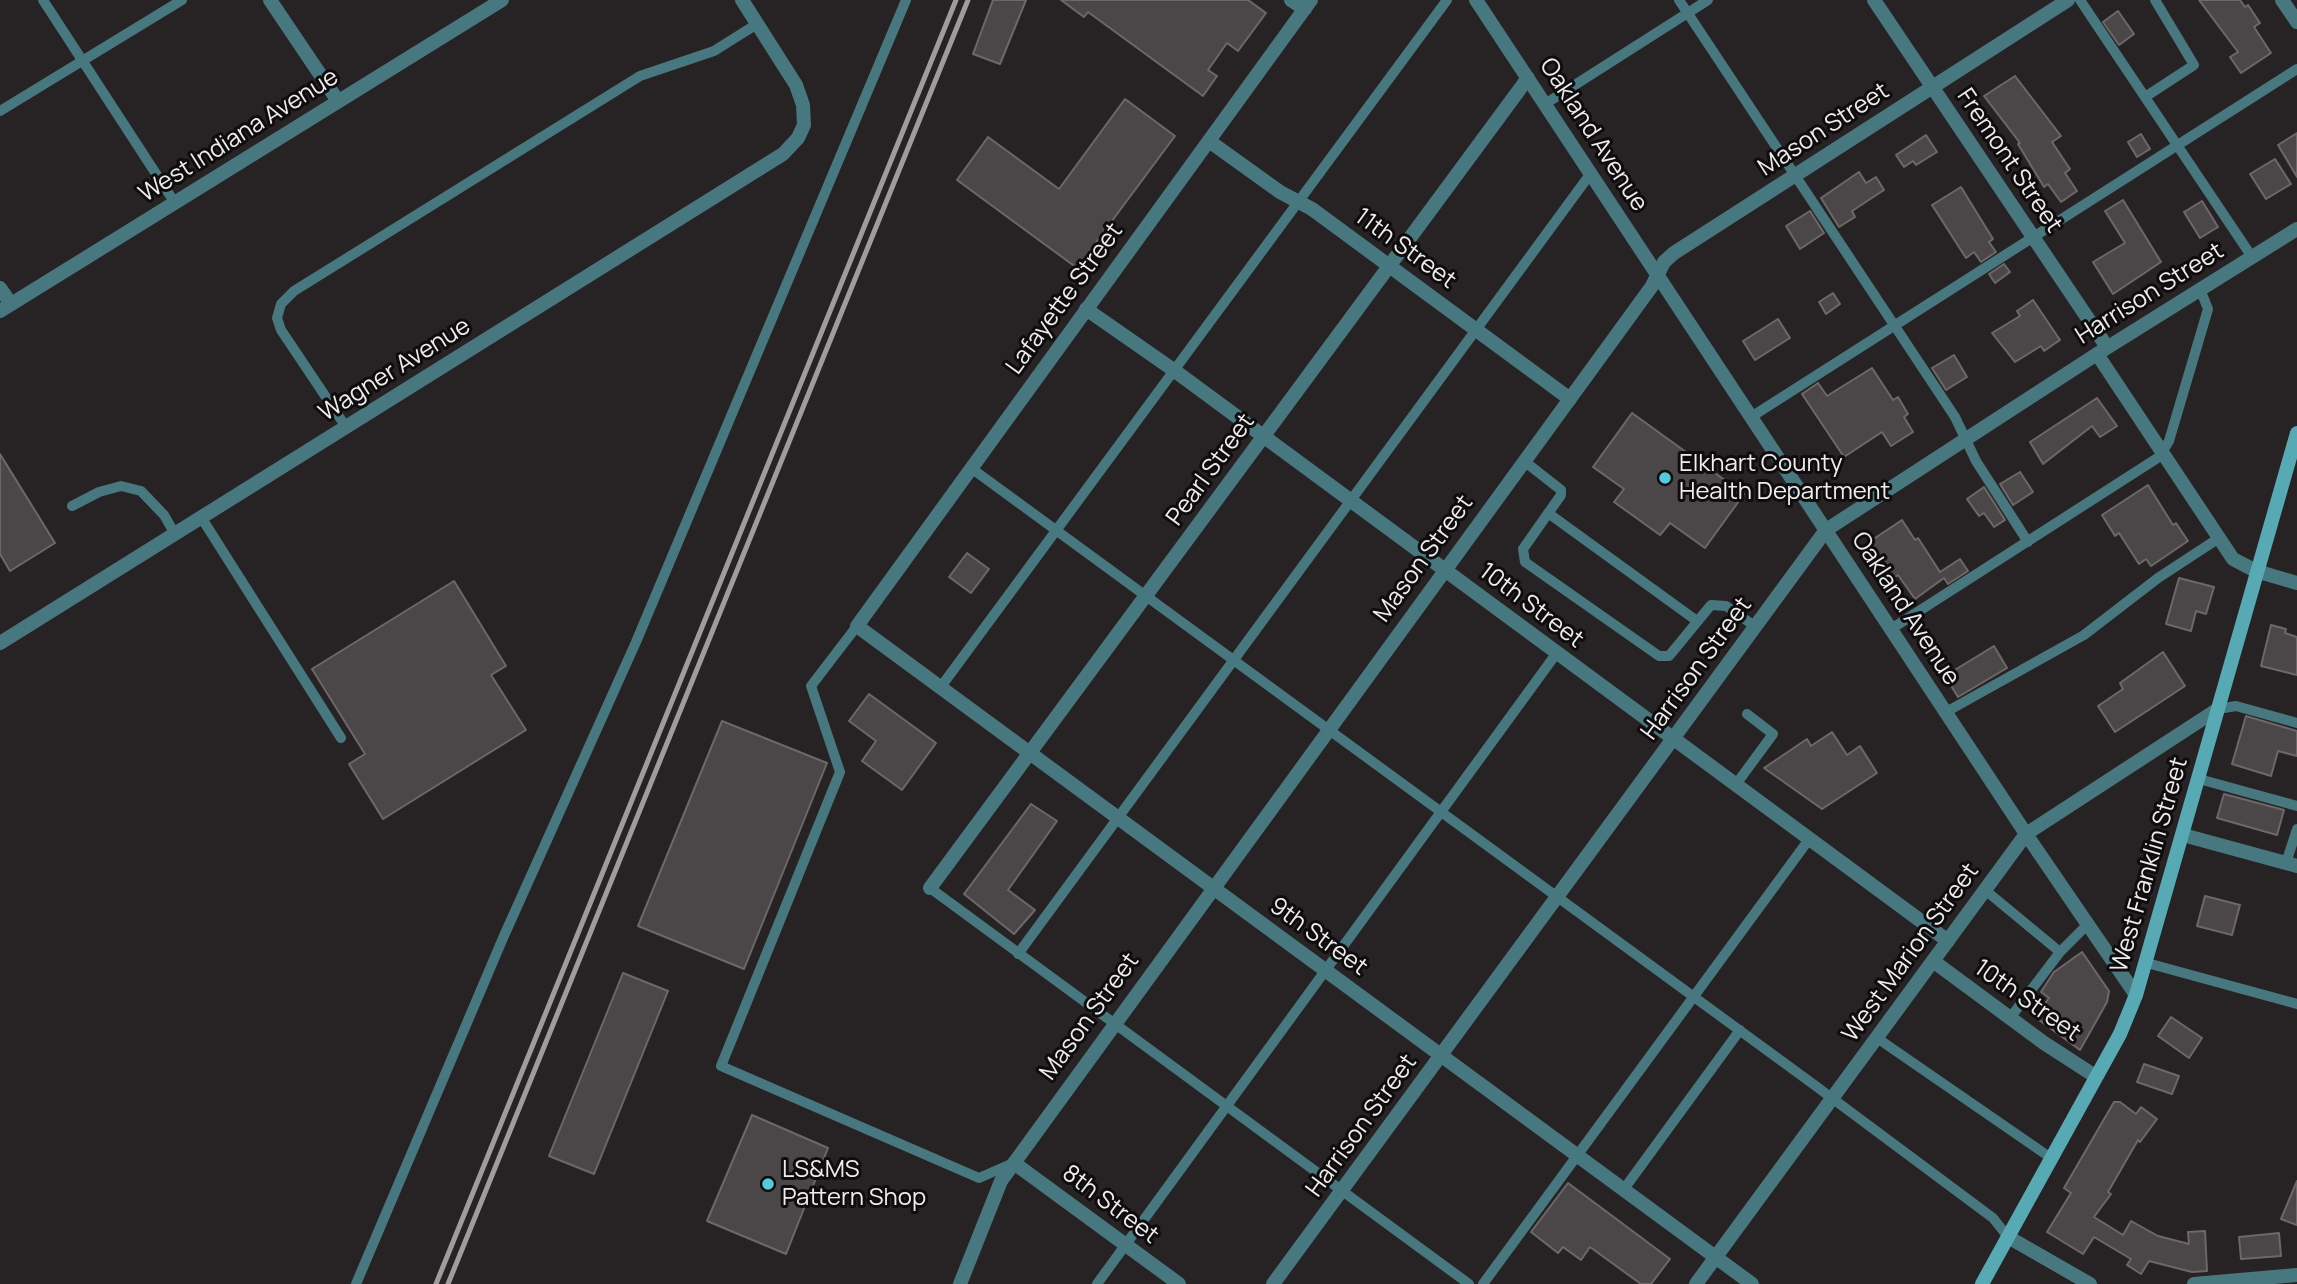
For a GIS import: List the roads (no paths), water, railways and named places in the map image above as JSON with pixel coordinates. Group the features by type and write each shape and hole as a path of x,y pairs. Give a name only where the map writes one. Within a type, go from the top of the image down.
{"main road":[{"name":"West Franklin Street","path":"1982,1284 2120,1034 2136,995 2256,571 2292,466 2297,433"}],"street":[{"path":"270,0 338,102"},
{"name":"West Indiana Avenue","path":"5,307 500,0"},
{"path":"742,0 757,24"},
{"path":"1291,0 1308,5"},
{"name":"Oakland Avenue","path":"1476,0 2026,834 2136,995"},
{"name":"Fremont Street","path":"1874,0 2034,238 2162,452 2233,559 2256,571 2297,583"},
{"name":"Mason Street","path":"960,1284 1001,1181 1674,253 2068,0"},
{"path":"2282,0 2297,22"},
{"name":"Lafayette Street","path":"857,625 1308,5"},
{"name":"Wagner Avenue","path":"0,643 783,154 798,138 804,125 803,105 796,85 757,24"},
{"name":"Pearl Street","path":"930,888 1031,754 1388,264 1528,78"},
{"name":"11th Street","path":"1209,141 1388,264 1570,399"},
{"name":"Harrison Street","path":"1273,1284 1826,530 2102,351 2297,229"},
{"path":"0,288 5,307"},
{"name":"10th Street","path":"1086,309 1175,371 1556,654 1676,738 1948,941"},
{"name":"9th Street","path":"857,625 1752,1284"},
{"name":"West Marion Street","path":"1696,1284 2026,834 2218,709"},
{"path":"2183,835 2291,864"},
{"name":"10th Street","path":"1933,961 2095,1076"},
{"name":"8th Street","path":"1014,1163 1179,1284"},
{"path":"2008,1237 2090,1284"},
{"path":"2194,1284 2297,1275"}],"lane":[{"path":"43,0 175,203"},
{"path":"0,111 182,0"},
{"path":"356,1284 503,939 636,642 906,0"},
{"path":"940,688 1447,0"},
{"path":"1679,0 1955,418 1976,461 2028,542"},
{"path":"1545,104 1708,0"},
{"path":"2080,0 2252,257"},
{"path":"2145,97 2194,65 2155,0"},
{"path":"346,428 281,330 277,318 281,304 294,291 640,76 714,51 757,24"},
{"path":"1751,418 2297,69"},
{"path":"1018,954 1591,173"},
{"path":"1891,629 2133,476 2162,452 2169,441 2208,309 2200,289"},
{"path":"1524,461 1561,491 1523,549 1525,562 1659,656 1669,656 1711,606 1720,604 1756,627"},
{"path":"971,468 1740,1030 1993,1219 2008,1237"},
{"path":"72,506 99,492 121,486 141,491 164,515 175,534"},
{"path":"1548,513 1697,621"},
{"path":"201,517 341,738"},
{"path":"1946,712 2084,635 2158,578 2219,538"},
{"path":"857,625 811,686 840,772 721,1066 979,1178 1014,1163"},
{"path":"1097,1284 1556,654"},
{"path":"2218,709 2236,706 2297,723"},
{"path":"1737,783 1773,734 1747,714"},
{"path":"2199,779 2297,806"},
{"path":"2291,864 2297,829"},
{"path":"1483,1284 1810,838"},
{"path":"930,888 1469,1284"},
{"path":"1985,890 2060,952"},
{"path":"2010,1018 2060,952 2088,924"},
{"path":"2147,963 2297,1004"},
{"path":"1624,1189 1740,1030"},
{"path":"1877,1038 2051,1158"}],"railway":[{"path":"436,1284 956,0"},
{"path":"448,1284 968,0"}],"place":[{"name":"Elkhart County Health Department","path":"1665,478"},
{"name":"LS&MS Pattern Shop","path":"768,1184"}]}
